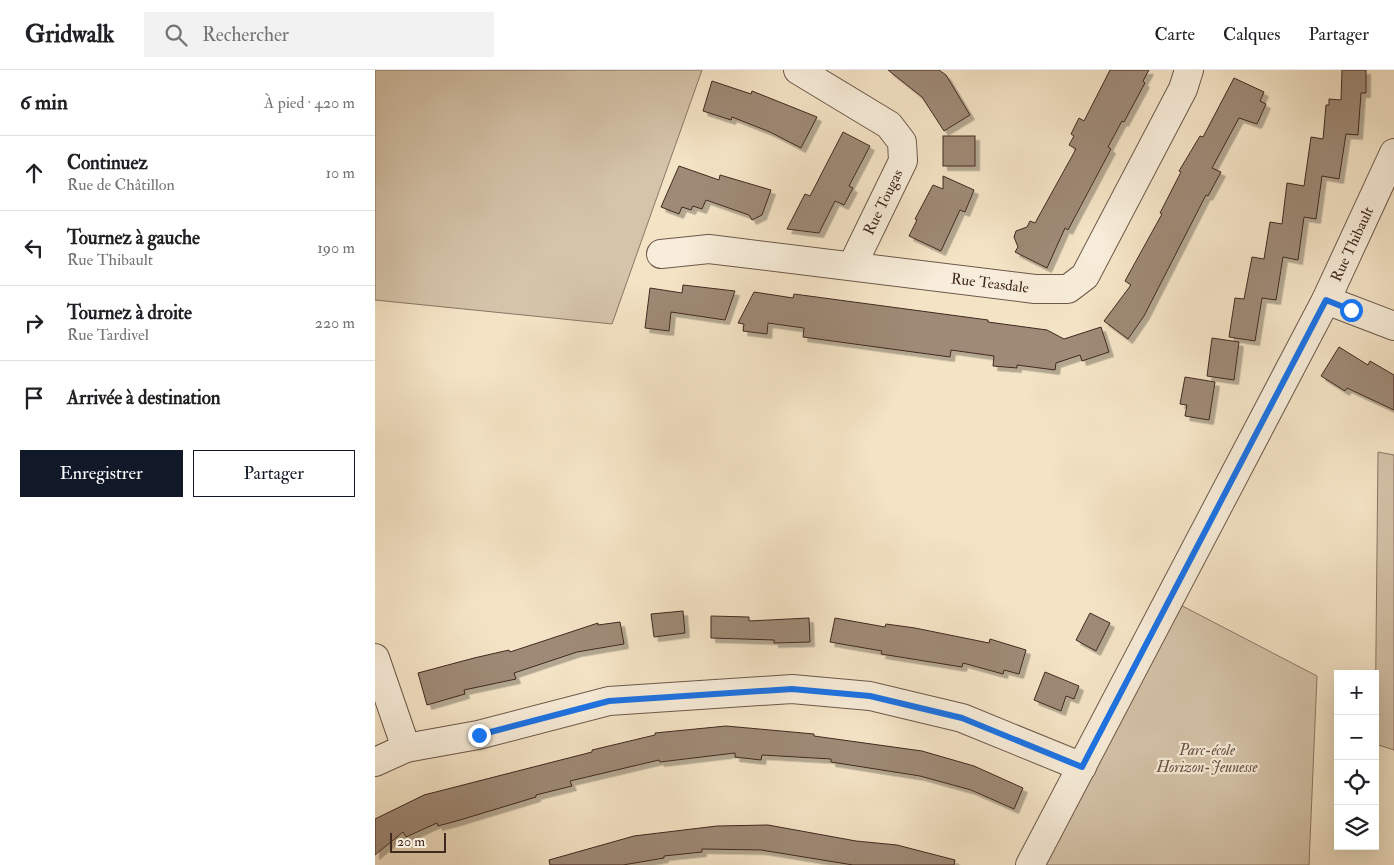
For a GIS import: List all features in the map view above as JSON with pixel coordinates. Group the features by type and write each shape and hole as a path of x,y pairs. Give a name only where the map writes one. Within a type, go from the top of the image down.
{"street":[{"name":"Rue Tougas","path":"798,70 889,125 902,142 903,161 852,266"},
{"name":"Rue Teasdale","path":"661,254 709,249 1035,289 1068,290 1085,276 1183,89 1189,70"},
{"name":"Rue Thibault","path":"1030,865 1326,300 1394,153"},
{"path":"1326,300 1394,326"},
{"path":"375,658 406,748"},
{"path":"375,762 406,748 479,735 609,701 792,689 870,696 962,718 1082,767"}],"green space":[{"path":"375,70 702,70 612,324 375,300"},
{"path":"1378,452 1394,455 1394,750 1379,745 1379,670 1376,670"},
{"name":"Parc-école Horizon-Jeunesse","path":"1169,599 1317,676 1309,865 1031,865"}],"building":[{"path":"888,70 939,70 946,75 970,115 944,131 922,97"},
{"path":"1110,70 1149,70 1143,81 1145,83 1108,147 1111,149 1068,230 1065,228 1047,268 1015,252 1018,247 1014,237 1016,231 1027,227 1030,221 1035,223 1076,149 1069,145 1074,136 1071,134 1079,118 1084,121"},
{"path":"1342,70 1366,70 1366,93 1361,93 1358,135 1346,134 1339,179 1322,176 1316,219 1304,217 1298,260 1283,257 1276,300 1262,298 1255,341 1229,337 1235,298 1244,299 1252,257 1264,259 1270,222 1282,224 1287,183 1304,186 1311,137 1323,139 1326,105 1329,105 1329,99 1341,100"},
{"path":"1234,78 1264,92 1260,101 1266,104 1257,124 1239,118 1212,168 1221,172 1208,196 1206,195 1144,316 1128,339 1104,321 1131,285 1125,281 1162,214 1160,213 1181,172 1179,171 1200,136 1203,137"},
{"path":"712,81 751,94 752,91 817,117 801,148 770,132 732,117 731,120 703,111"},
{"path":"843,132 870,146 849,186 853,188 844,205 835,201 819,233 787,229 805,194 810,196"},
{"path":"943,136 975,136 975,166 943,166"},
{"path":"679,166 719,180 720,175 771,190 762,215 752,220 749,215 706,200 702,209 693,206 691,210 682,207 679,214 661,207"},
{"path":"943,176 974,190 965,212 960,210 941,251 909,236 917,220 915,219 933,185 943,189"},
{"path":"683,285 735,291 725,320 671,312 669,331 645,328 650,288 682,293"},
{"path":"754,292 793,298 794,294 988,320 988,322 1047,330 1064,339 1101,327 1109,352 1082,361 1080,355 1056,363 1055,370 1017,365 1017,368 993,366 994,356 951,350 950,357 803,337 804,328 768,323 767,334 743,331 744,324 738,323"},
{"path":"1212,338 1239,342 1234,380 1207,376"},
{"path":"1339,347 1368,365 1370,361 1394,375 1394,410 1347,388 1345,391 1321,376"},
{"path":"1185,377 1215,382 1209,420 1185,416 1187,405 1180,404"},
{"path":"683,611 685,633 654,637 651,614"},
{"path":"1090,613 1110,623 1096,651 1076,640"},
{"path":"711,616 749,617 749,621 809,618 810,642 774,643 774,640 711,638"},
{"path":"835,618 885,627 886,624 915,628 989,643 990,639 1026,650 1019,674 1004,670 1003,674 963,663 962,667 881,654 882,651 830,642"},
{"path":"620,622 624,644 577,652 514,673 516,679 464,690 465,694 427,705 418,673 509,650 510,652 598,623 598,625"},
{"path":"1045,672 1079,686 1074,699 1066,696 1061,711 1034,700"},
{"path":"726,726 814,734 814,736 922,751 974,766 1023,788 1014,809 971,790 920,776 831,762 831,759 762,755 761,760 735,757 735,753 660,762 659,760 570,781 572,786 536,795 536,797 460,820 438,826 437,823 406,837 403,832 375,855 375,819 424,795 592,752 592,750 655,735 655,733"},
{"path":"768,825 856,841 897,845 955,860 954,865 853,865 761,850 702,849 702,852 664,856 664,858 623,865 550,865 549,860 634,836 717,826"}],"route":[{"path":"479,735 609,701 792,689 870,696 962,718 1082,767 1326,300 1351,310"}]}
